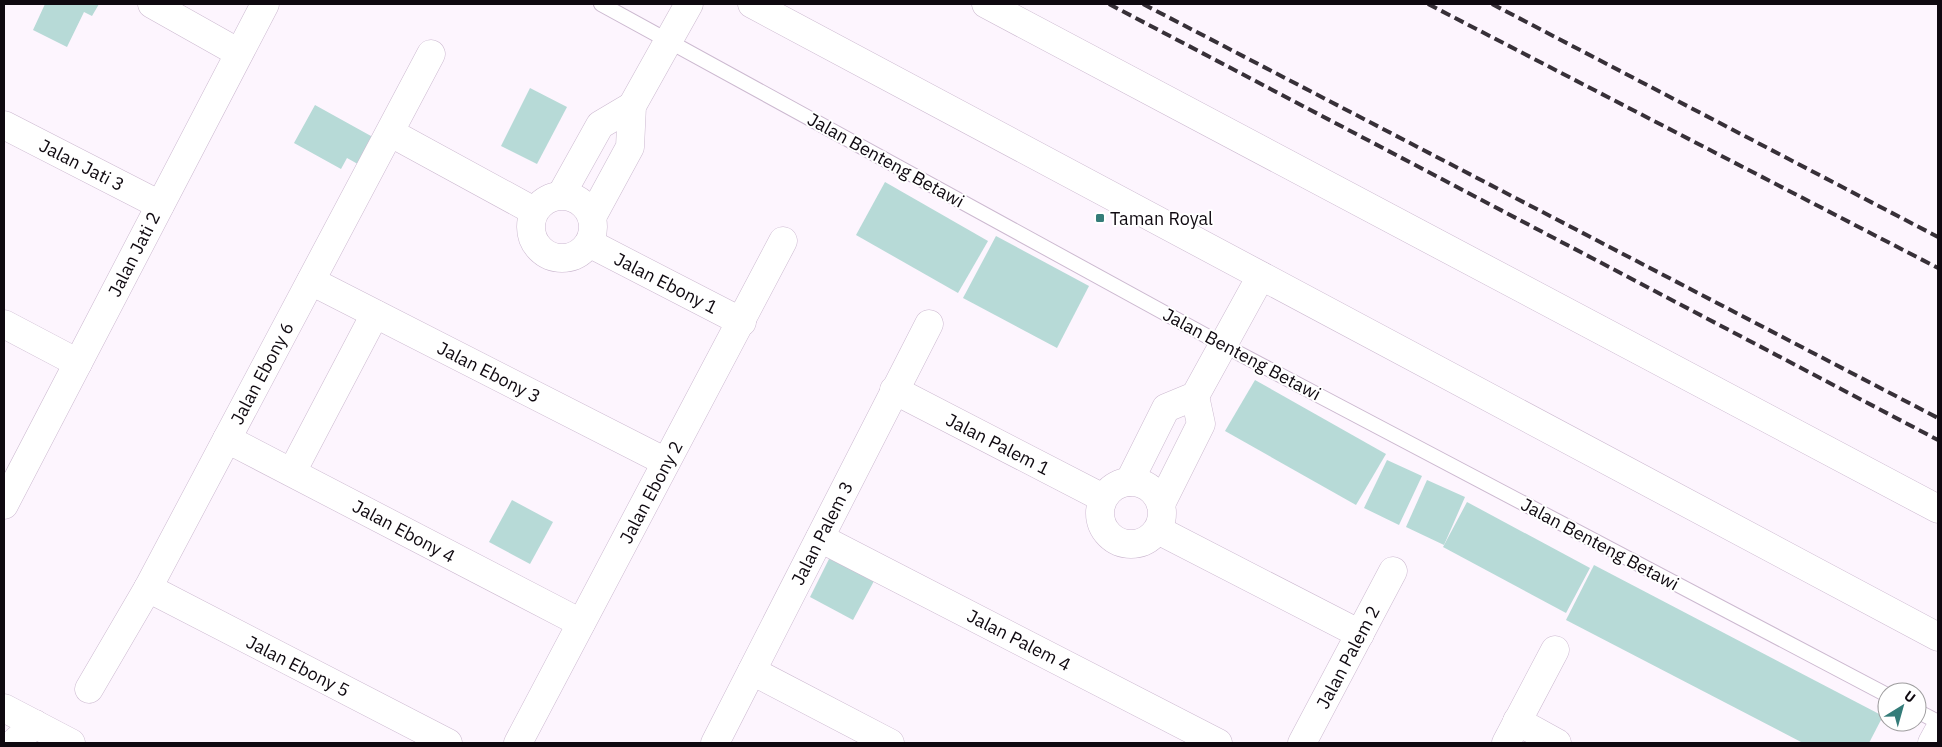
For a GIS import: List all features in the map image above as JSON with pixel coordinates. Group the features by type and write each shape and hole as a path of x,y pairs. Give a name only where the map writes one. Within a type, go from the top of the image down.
{"street":[{"path":"152,4 239,52"},
{"name":"Jalan Jati 2","path":"4,505 265,4"},
{"path":"591,230 585,206 574,198 561,195 545,200 534,211 530,228 534,243 546,254 562,259 578,255 591,230 630,147 632,106 689,4"},
{"path":"752,4 1938,637"},
{"path":"986,4 1938,510"},
{"name":"Jalan Ebony 6","path":"90,689 148,588 391,133 431,54"},
{"path":"561,195 600,125 632,106"},
{"name":"Jalan Jati 3","path":"4,124 160,205"},
{"path":"391,133 534,211"},
{"name":"Jalan Ebony 1","path":"591,230 742,322"},
{"name":"Jalan Ebony 2","path":"518,743 783,242"},
{"path":"1129,482 1166,408 1195,396 1262,276"},
{"name":"Jalan Ebony 3","path":"311,281 666,462"},
{"path":"292,472 375,314"},
{"path":"4,324 78,363"},
{"name":"Jalan Palem 3","path":"715,743 928,324"},
{"name":"Jalan Palem 1","path":"894,390 1103,498"},
{"path":"1195,396 1201,424 1160,517 1146,541 1130,545 1114,541 1103,529 1098,514 1103,498 1114,486 1129,482 1143,484 1154,492 1160,517 1360,634"},
{"name":"Jalan Ebony 4","path":"227,439 581,624"},
{"name":"Jalan Palem 4","path":"820,538 1218,743"},
{"name":"Jalan Palem 2","path":"1302,743 1393,571"},
{"name":"Jalan Ebony 5","path":"148,588 448,743"},
{"path":"1555,650 1512,732 1557,743"},
{"path":"752,671 890,743"},
{"path":"4,708 71,743"},
{"path":"14,743 35,724"},
{"path":"1932,743 1938,732"}],"lane":[{"name":"Jalan Benteng Betawi","path":"601,4 1223,345 1877,690"}],"building":[{"path":"45,4 99,4 92,16 84,12 67,47 33,30"},
{"path":"530,88 567,107 537,164 501,146"},
{"path":"315,105 380,141 365,168 347,158 341,169 294,143"},
{"path":"885,182 988,241 958,293 856,235"},
{"path":"996,236 1089,286 1057,348 963,298"},
{"path":"1255,380 1386,454 1356,505 1225,431"},
{"path":"1387,460 1422,476 1399,525 1364,508"},
{"path":"1427,480 1465,497 1444,545 1406,527"},
{"path":"512,500 553,522 530,564 489,542"},
{"path":"1467,502 1590,568 1566,613 1443,547"},
{"path":"830,557 874,581 853,620 810,597"},
{"path":"1594,565 1877,713 1877,728 1869,743 1803,743 1566,620"}],"railway":[{"path":"1109,4 1938,440"},
{"path":"1143,4 1938,418"},
{"path":"1428,4 1938,268"},
{"path":"1492,4 1938,237"}],"place":[{"name":"Taman Royal","path":"1100,218"}]}
